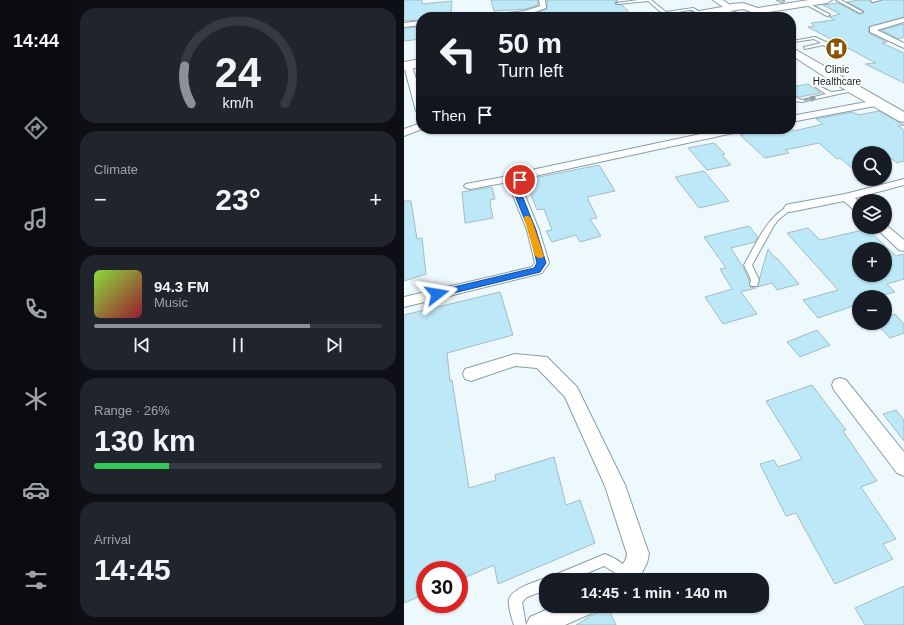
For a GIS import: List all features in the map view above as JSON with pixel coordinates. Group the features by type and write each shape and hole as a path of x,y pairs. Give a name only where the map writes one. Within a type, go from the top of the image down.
{"main road":[{"path":"731,12 750,11 781,1 793,0"},
{"path":"731,12 750,11 827,0"},
{"path":"796,45 805,48 904,105"},
{"path":"796,46 836,78 904,118"},
{"path":"405,64 416,59"},
{"path":"405,64 416,64"}],"street":[{"path":"534,12 544,7 542,0"},
{"path":"717,0 731,12"},
{"path":"904,20 873,29 878,35 904,46"},
{"path":"404,25 416,24"},
{"path":"405,64 416,96"},
{"path":"796,118 877,103"},
{"path":"404,133 416,128"},
{"path":"470,186 525,176 536,172 715,134"},
{"path":"404,302 537,270 542,263 533,230 518,193 517,186 520,180 525,176"},
{"path":"790,208 904,182"},
{"path":"846,196 852,202"},
{"path":"889,234 904,247"},
{"path":"471,374 515,360 541,362 570,392 584,418 615,486 638,554 634,569 630,573"},
{"path":"840,385 904,467"},
{"path":"538,625 566,613"}],"lane":[{"path":"618,3 649,0 663,12"},
{"path":"838,0 861,12"},
{"path":"872,1 879,0"},
{"path":"806,3 828,15"},
{"path":"675,12 693,9 698,12"},
{"path":"796,42 815,38 834,49"},
{"path":"805,48 825,44"},
{"path":"810,85 836,78"},
{"path":"819,83 816,86 826,93 831,94"},
{"path":"796,99 802,101 855,90"},
{"path":"754,284 755,280 748,265 772,224 781,213 790,208"},
{"path":"573,573 605,560 618,568 621,573"},
{"path":"520,625 515,600 523,593 539,587"}],"building":[{"path":"404,0 422,0 422,4 452,1 451,12 416,12 416,20 404,21"},
{"path":"491,0 538,0 538,5 526,9 494,11"},
{"path":"547,0 617,0 618,1 615,2 615,4 622,5 629,12 538,12 547,9"},
{"path":"870,0 872,3 882,0 904,0 904,17 868,27 869,33 887,42 882,43 904,53 904,83 865,64 876,63 808,27 815,26 811,23 835,20 829,17 840,14 823,5 838,3 859,14 863,13 864,11 847,2"},
{"path":"904,24 904,37 898,39 881,30"},
{"path":"416,27 416,40 404,41 404,28"},
{"path":"808,84 821,93 799,97 796,96 796,86"},
{"path":"879,111 904,125 898,126 904,130 904,161 897,163 892,159 892,146 852,146 852,168 840,158 837,159 819,143 785,150 789,153 765,158 740,135 796,134 796,131 823,124 816,119 853,112 858,115"},
{"path":"714,143 725,154 722,155 731,165 707,170 688,148"},
{"path":"599,165 615,191 587,197 597,218 590,219 601,236 580,242 576,235 552,242 546,231 552,230 544,209 537,210 527,184 530,180 539,177"},
{"path":"704,171 729,201 699,208 675,177"},
{"path":"492,187 495,199 490,200 493,218 465,223 462,192"},
{"path":"404,201 411,201 417,239 422,238 426,274 404,281"},
{"path":"749,226 758,237 755,242 731,248 744,269 749,280 750,287 756,288 741,292 757,314 723,324 705,297 732,289 720,269 726,268 704,237"},
{"path":"808,228 820,240 852,233 852,234 872,234 881,242 852,242 852,282 892,282 892,252 896,256 904,254 904,279 887,284 895,292 892,293 892,290 852,290 852,306 818,318 803,300 838,290 787,233"},
{"path":"768,249 799,284 777,290 772,283 757,287"},
{"path":"500,292 513,335 447,353 450,381 452,380 469,488 496,480 495,475 554,457 566,505 580,500 595,543 498,584 494,565 468,576 468,561 416,561 416,598 404,603 404,315"},
{"path":"895,314 904,324 904,333 890,338 883,330 892,330 892,315"},
{"path":"817,330 830,345 800,357 787,342"},
{"path":"812,385 846,430 843,431 877,481 861,487 896,539 883,544 893,559 835,584 796,513 786,516 760,464 774,460 778,467 802,459 766,401"},
{"path":"896,410 904,420 904,441 883,414"},
{"path":"904,586 904,625 865,625 855,608"},
{"path":"596,613 610,613 616,625 576,625"}],"slow traffic":[{"path":"528,218 533,230 539,256"}],"place":[{"name":"Clinic Healthcare","path":"837,49"}],"route":[{"path":"437,294 527,274 537,270 542,263 533,230 518,193 517,186 520,180"}]}
